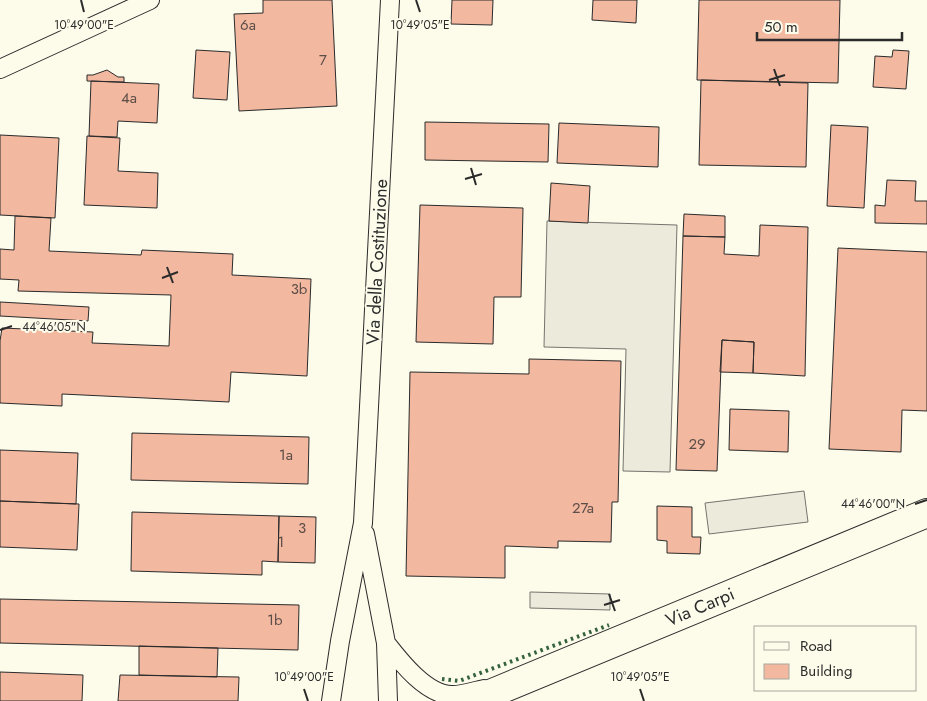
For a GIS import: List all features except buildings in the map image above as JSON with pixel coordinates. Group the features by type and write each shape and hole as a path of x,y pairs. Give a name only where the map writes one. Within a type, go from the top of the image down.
{"main road":[{"name":"Via Carpi","path":"473,701 927,513"}],"street":[{"path":"0,69 150,0"},
{"name":"Via della Costituzione","path":"329,697 363,523 390,0"},
{"name":"Via della Costituzione","path":"363,523 386,642 388,701"},
{"name":"Via della Costituzione","path":"386,642 413,675 440,693 451,696 520,682"}],"shaded area":[{"path":"547,221 677,225 670,472 623,471 626,349 544,347"},
{"path":"804,491 808,522 709,534 705,503"},
{"path":"530,592 610,594 610,610 530,608"}],"hedge":[{"path":"442,679 459,681 609,625"}]}
